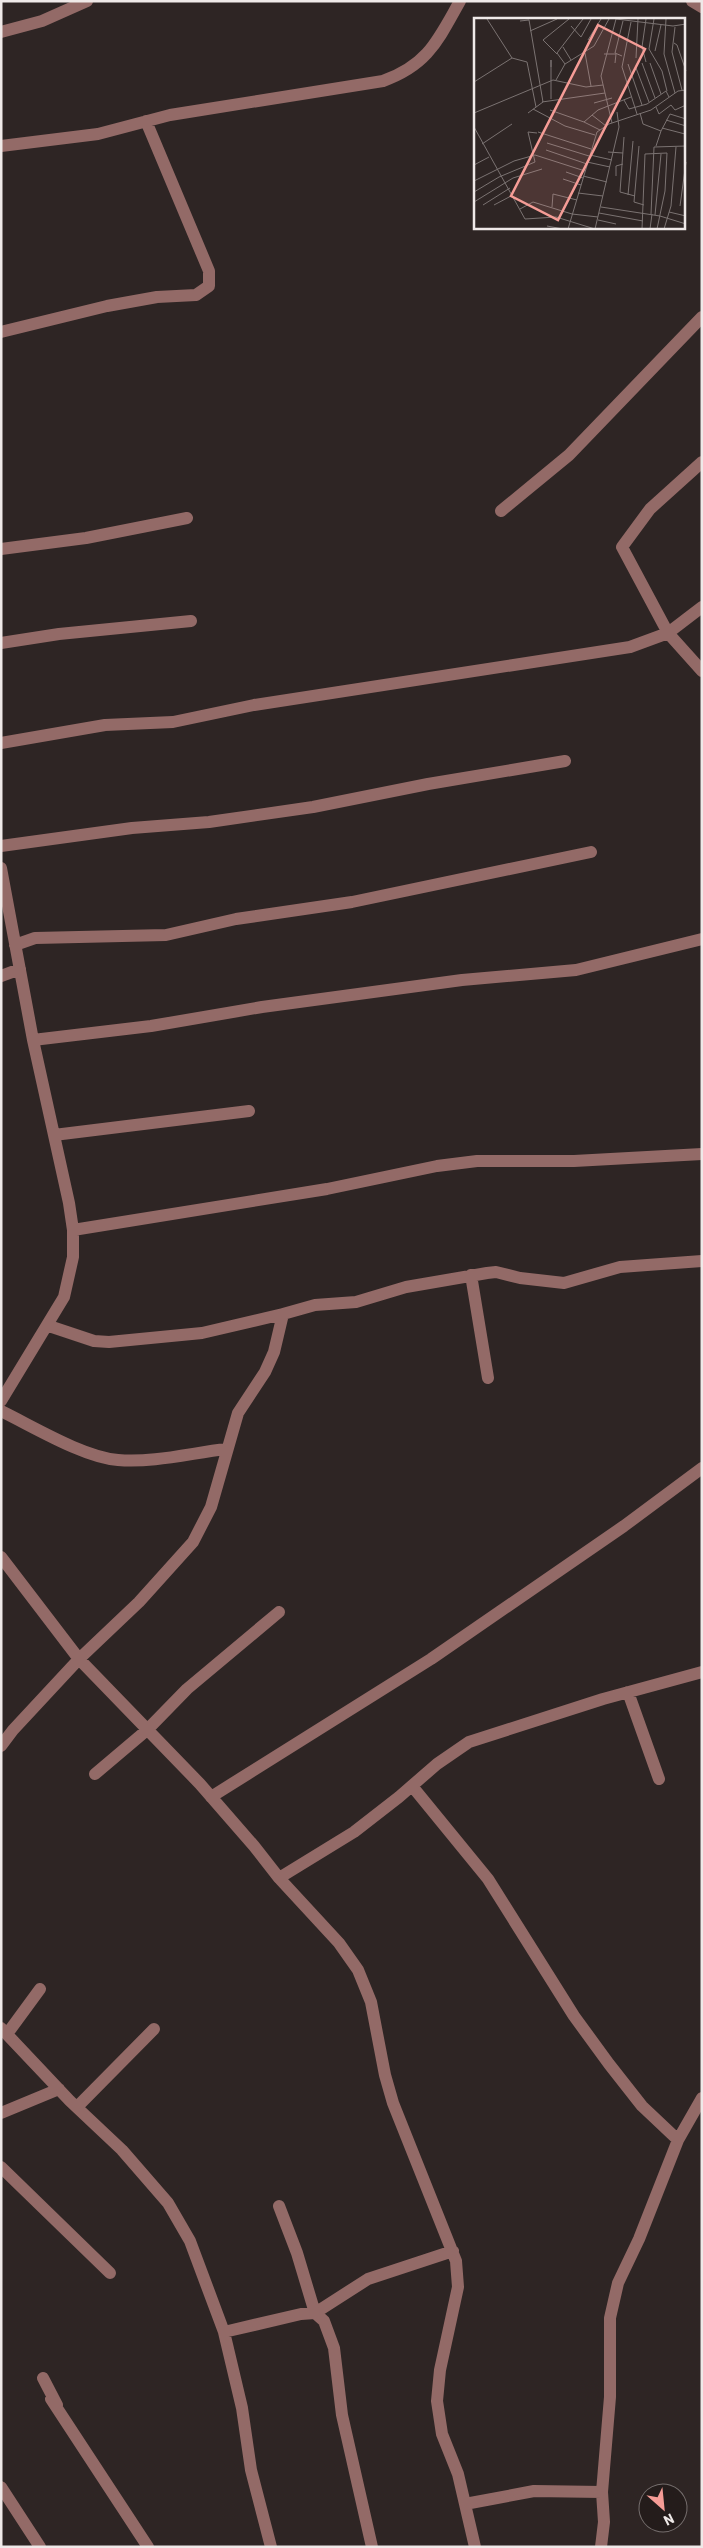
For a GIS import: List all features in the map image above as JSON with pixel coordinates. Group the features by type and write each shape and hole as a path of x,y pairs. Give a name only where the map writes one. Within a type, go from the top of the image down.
{"street":[{"path":"1,32 42,21 87,1"},
{"path":"1,146 98,134 170,115 384,81 400,75 424,58 437,41 460,1"},
{"path":"1,332 107,306 157,297 196,295 209,286 209,271 146,121"},
{"path":"501,511 569,455 702,318"},
{"path":"702,462 650,509 622,547 668,633 702,671"},
{"path":"1,549 86,538 187,518"},
{"path":"1,743 106,725 173,722 254,705 630,647 668,633 702,607"},
{"path":"1,643 59,634 191,621"},
{"path":"1,846 132,828 209,822 313,807 565,761"},
{"path":"15,945 35,938 166,934 236,919 352,902 591,852"},
{"path":"1,1401 49,1326 64,1297 70,1279 73,1257 73,1230 33,1040 2,872"},
{"path":"33,1040 151,1026 262,1008 375,994 462,980 576,970 702,939"},
{"path":"1,976 20,969"},
{"path":"54,1135 249,1111"},
{"path":"73,1230 328,1189 437,1166 477,1161 574,1160 702,1154"},
{"path":"49,1326 94,1340 109,1342 202,1333 315,1305 356,1302 406,1287 471,1275 496,1272 528,1280 564,1283 620,1267 702,1261"},
{"path":"471,1275 488,1378"},
{"path":"1,1746 13,1730 79,1659 139,1602 193,1542 211,1507 226,1449 238,1413 265,1372 274,1352 283,1314"},
{"path":"1,1411 90,1454 118,1460 144,1459 226,1449"},
{"path":"211,1797 431,1659 624,1526 702,1468"},
{"path":"1,1557 79,1659 211,1797 279,1878 339,1943 358,1970 371,2002 385,2075 393,2103 456,2262 458,2287 440,2370 437,2401 442,2434 458,2474 475,2547"},
{"path":"95,1774 147,1730 187,1689 279,1612"},
{"path":"279,1878 354,1832 437,1764 470,1742 628,1692 702,1672"},
{"path":"628,1692 659,1779"},
{"path":"412,1786 488,1879 574,2016 609,2064 642,2106 678,2140"},
{"path":"40,1989 4,2031 59,2089 122,2150 168,2203 190,2241 224,2332 242,2408 252,2470 271,2547"},
{"path":"77,2107 154,2029"},
{"path":"1,2113 59,2089"},
{"path":"601,2547 604,2522 602,2492 610,2397 610,2318 618,2283 639,2239 678,2140 702,2098"},
{"path":"1,2167 110,2273"},
{"path":"279,2206 297,2253 315,2313 324,2321 334,2348 342,2415 372,2547"},
{"path":"224,2332 301,2314 315,2313 368,2279 452,2251"},
{"path":"44,2378 63,2417"},
{"path":"51,2399 148,2547"},
{"path":"1,2487 40,2547"},
{"path":"465,2504 534,2490 602,2492"}]}
